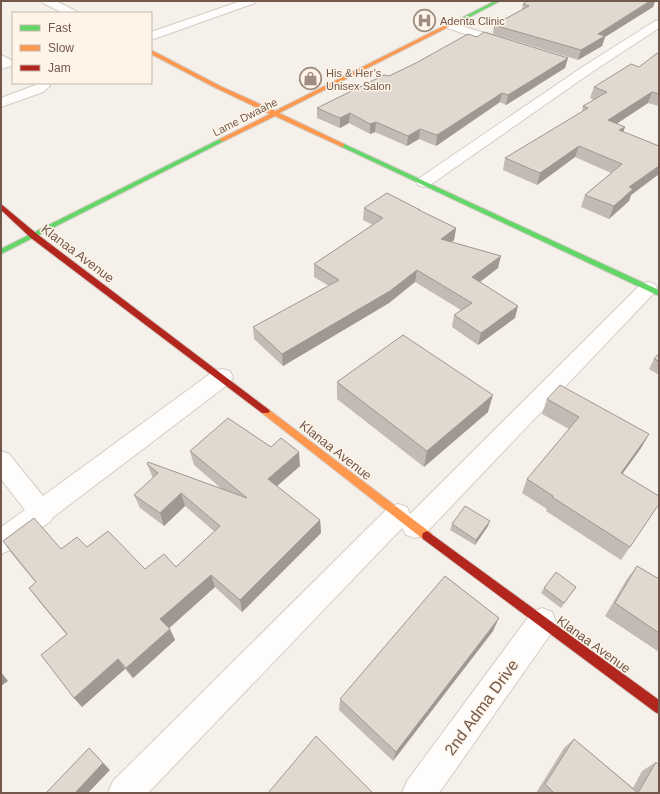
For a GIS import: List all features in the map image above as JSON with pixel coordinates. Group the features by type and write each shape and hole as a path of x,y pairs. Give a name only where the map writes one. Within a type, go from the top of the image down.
{"street":[{"path":"47,1 70,12"},
{"path":"152,36 251,1"},
{"name":"Lame Dwaahe","path":"1,252 498,1"},
{"path":"424,182 588,69 659,23"},
{"path":"448,25 522,48"},
{"path":"124,793 406,521 653,290 424,182 274,115 208,83 152,53"},
{"path":"573,64 588,69"},
{"path":"1,103 38,89 43,86 42,84"},
{"name":"Klanaa Avenue","path":"1,206 34,236 222,377 406,521 659,708"},
{"path":"1,542 42,513 222,377"},
{"path":"1,461 42,513"},
{"name":"2nd Adma Drive","path":"419,793 542,622"}],"building":[{"path":"527,1 650,1 598,34 605,36 581,50 494,25 529,6 523,4"},
{"path":"484,32 568,58 508,95 502,93 437,135 420,129 408,136 376,122 370,124 350,113 340,118 317,108 384,75 389,76 416,63 468,34 477,37"},
{"path":"659,52 659,94 652,92 608,120 625,127 619,130 659,146 659,166 629,187 633,189 614,206 585,195 622,164 579,146 540,173 505,158 588,108 583,106 607,92 594,87 631,64 639,67"},
{"path":"387,193 456,228 441,239 501,256 472,277 518,306 481,333 454,315 472,303 417,270 390,291 282,354 253,327 339,280 314,264 383,218 364,208"},
{"path":"403,335 493,395 427,451 337,382"},
{"path":"659,353 659,361 654,359"},
{"path":"560,385 649,434 621,473 659,496 659,504 630,547 552,497 553,496 527,479 579,417 547,399"},
{"path":"228,418 271,447 281,438 299,452 268,479 320,520 240,600 211,575 160,619 170,629 126,668 118,659 74,698 41,655 67,634 29,588 36,582 3,541 34,518 61,549 77,537 87,547 108,531 145,569 164,554 176,567 220,526 181,493 160,513 134,495 158,473 147,464 148,462 247,498 190,451"},
{"path":"465,506 490,521 476,540 452,524"},
{"path":"637,566 659,579 659,633 615,603"},
{"path":"556,572 576,587 564,603 544,588"},
{"path":"445,576 499,618 396,752 340,699"},
{"path":"316,736 373,793 268,793"},
{"path":"574,739 638,793 554,793 545,784"},
{"path":"89,748 103,763 75,793 46,793"},
{"path":"656,762 659,765 659,793 638,793"}],"traffic: fast":[{"path":"452,24 498,1"},
{"path":"1,252 222,140"},
{"path":"342,145 659,293"}],"traffic: slow":[{"path":"222,140 452,24"},
{"path":"152,53 218,87 342,145"},
{"path":"265,411 427,536"}],"traffic: jam":[{"path":"1,206 34,236 265,411"},
{"path":"427,536 659,708"}],"place":[{"name":"Adenta Clinic","path":"424,21"},
{"name":"His & Her’s Unisex Salon","path":"311,79"}]}
